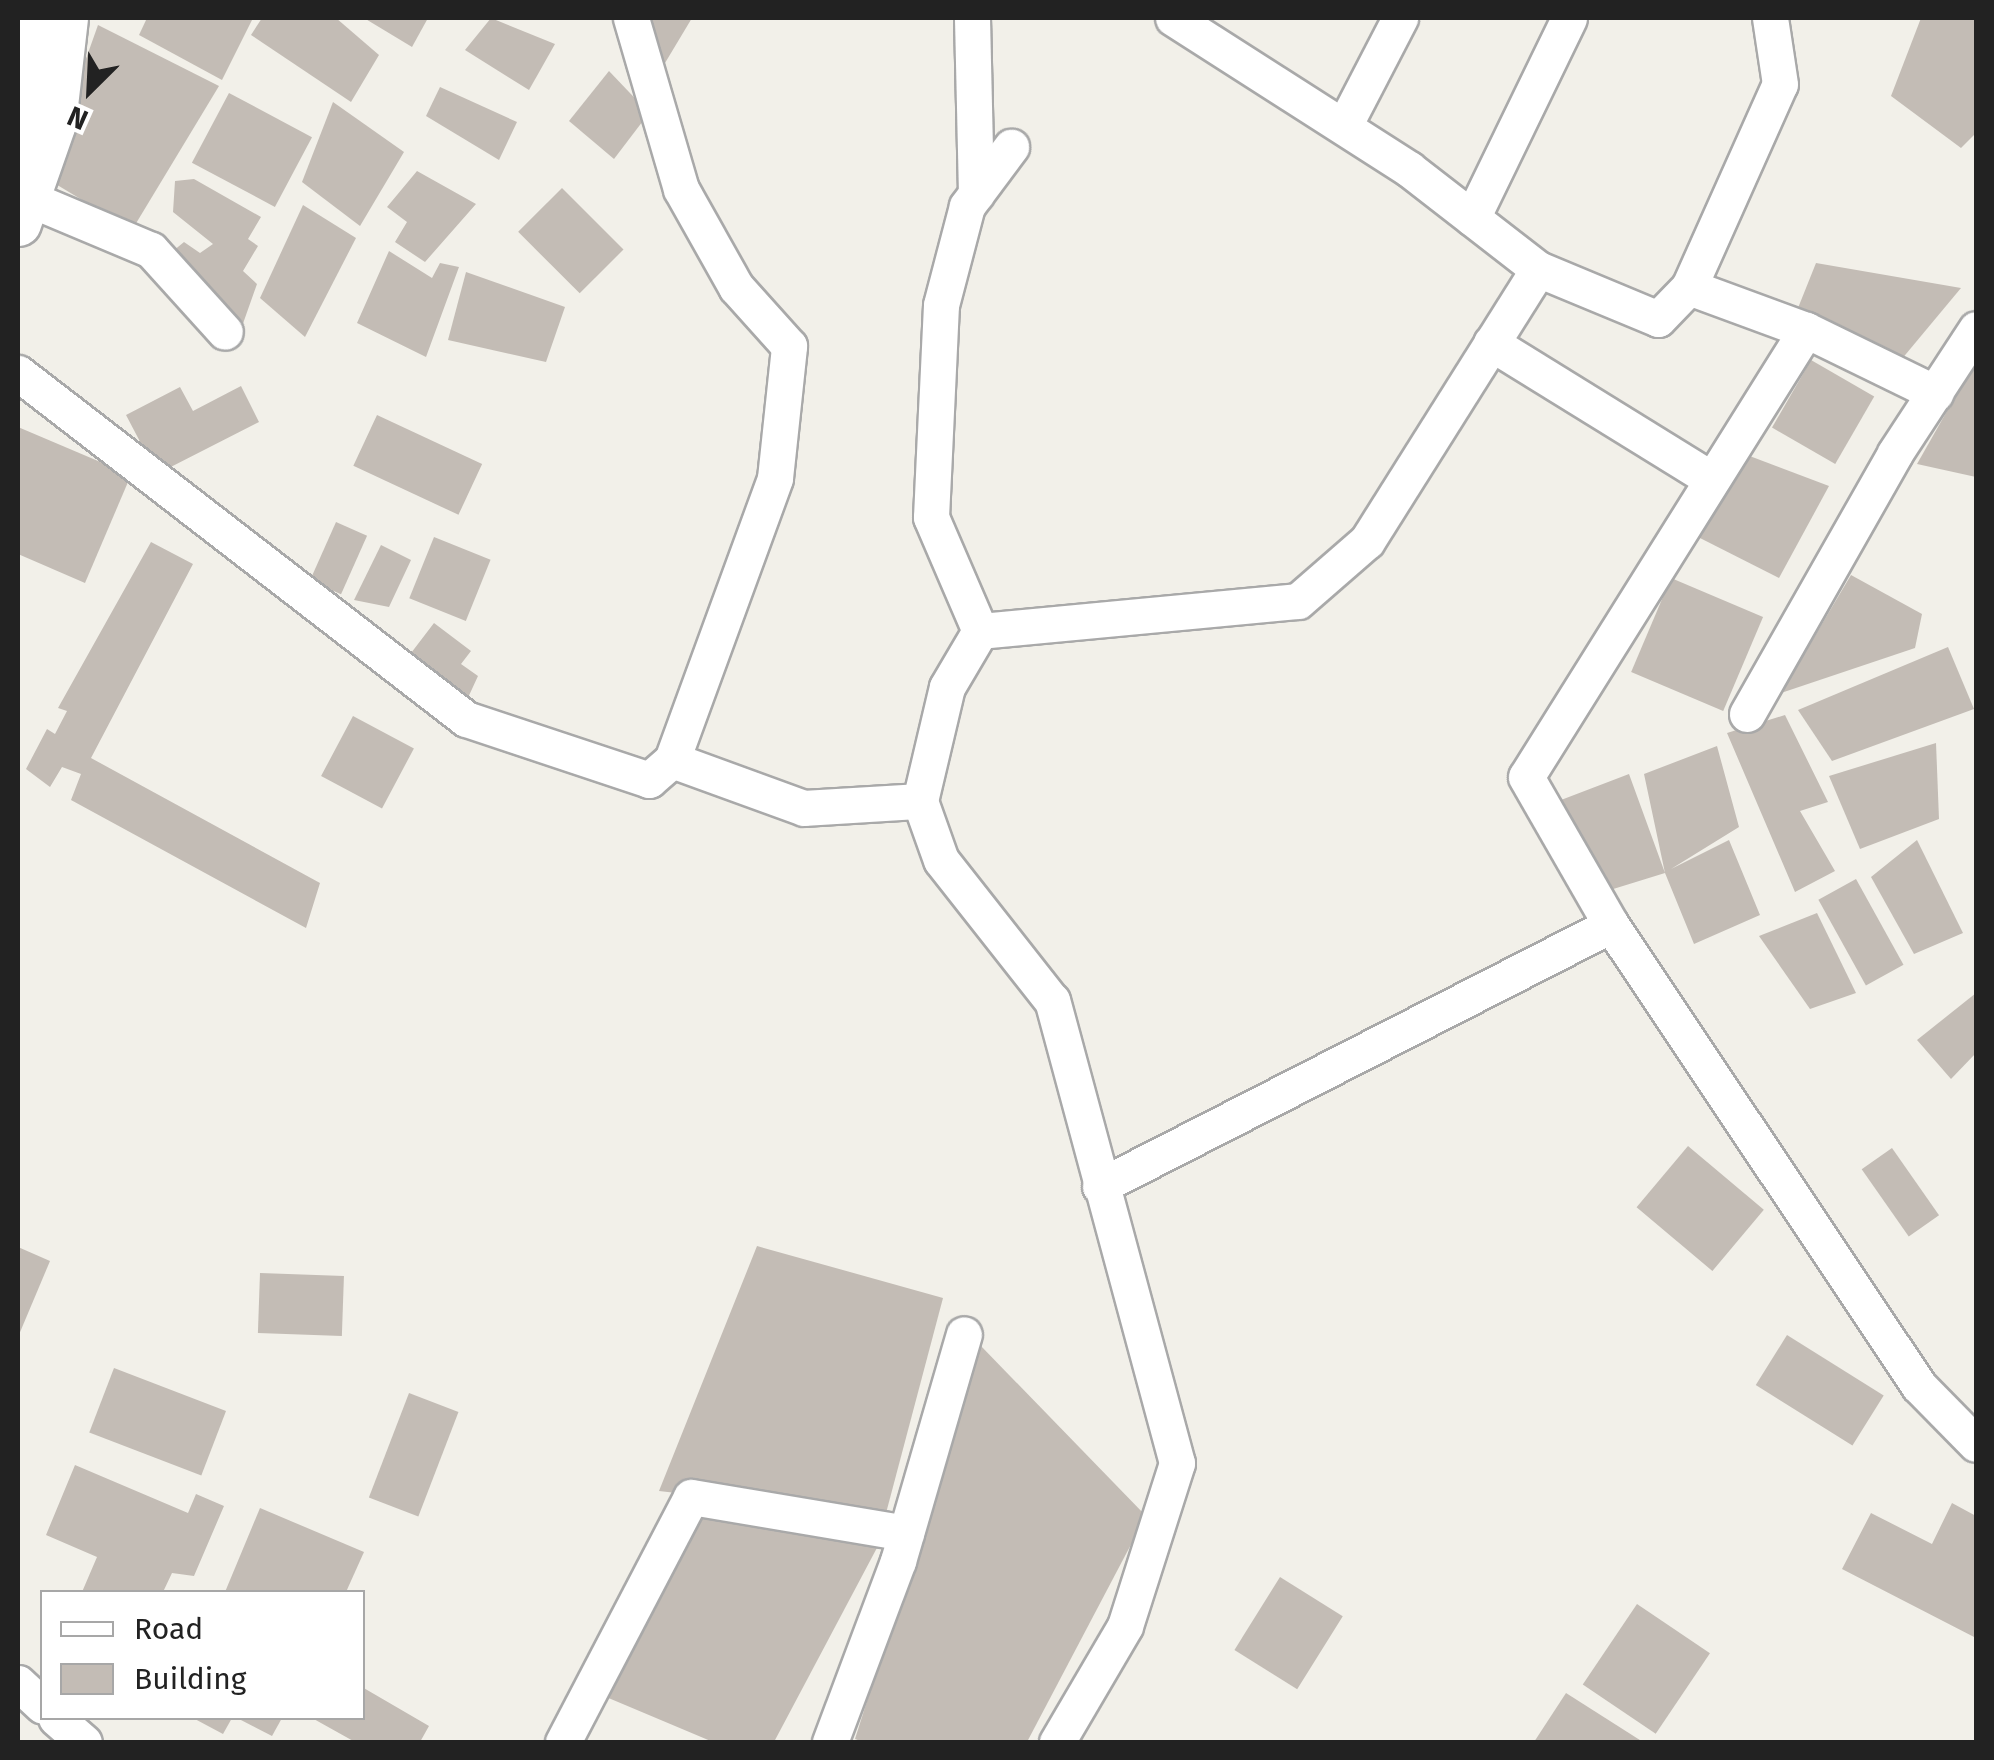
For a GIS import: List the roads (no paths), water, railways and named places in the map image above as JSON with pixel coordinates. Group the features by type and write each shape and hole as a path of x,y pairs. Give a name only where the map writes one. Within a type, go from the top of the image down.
{"street":[{"path":"19,204 20,120 30,18"},
{"path":"19,204 53,122 65,18"},
{"path":"18,373 466,719 649,780 672,760 775,478 789,346 736,287 681,189 631,18"},
{"path":"972,18 976,194"},
{"path":"1173,18 1344,126 1538,269 1658,319 1689,287 1780,84 1770,18"},
{"path":"1344,126 1400,18"},
{"path":"1472,218 1569,18"},
{"path":"980,631 931,517 941,305 976,194 1011,146"},
{"path":"19,204 151,250 225,332"},
{"path":"980,631 1298,601 1368,541 1538,269"},
{"path":"1689,287 1806,330 1934,393"},
{"path":"1747,714 1934,393 1976,329"},
{"path":"1806,330 1526,777 1611,926 1919,1386 1976,1444"},
{"path":"1492,343 1710,478"},
{"path":"980,631 947,688 920,801 941,860 1052,1001 1176,1463 1125,1626 1056,1742"},
{"path":"672,760 804,808 920,801"},
{"path":"1100,1186 1611,926"},
{"path":"830,1742 906,1533 964,1334"},
{"path":"562,1742 691,1498 906,1533"},
{"path":"18,1683 40,1704"},
{"path":"58,1720 84,1742"}]}
